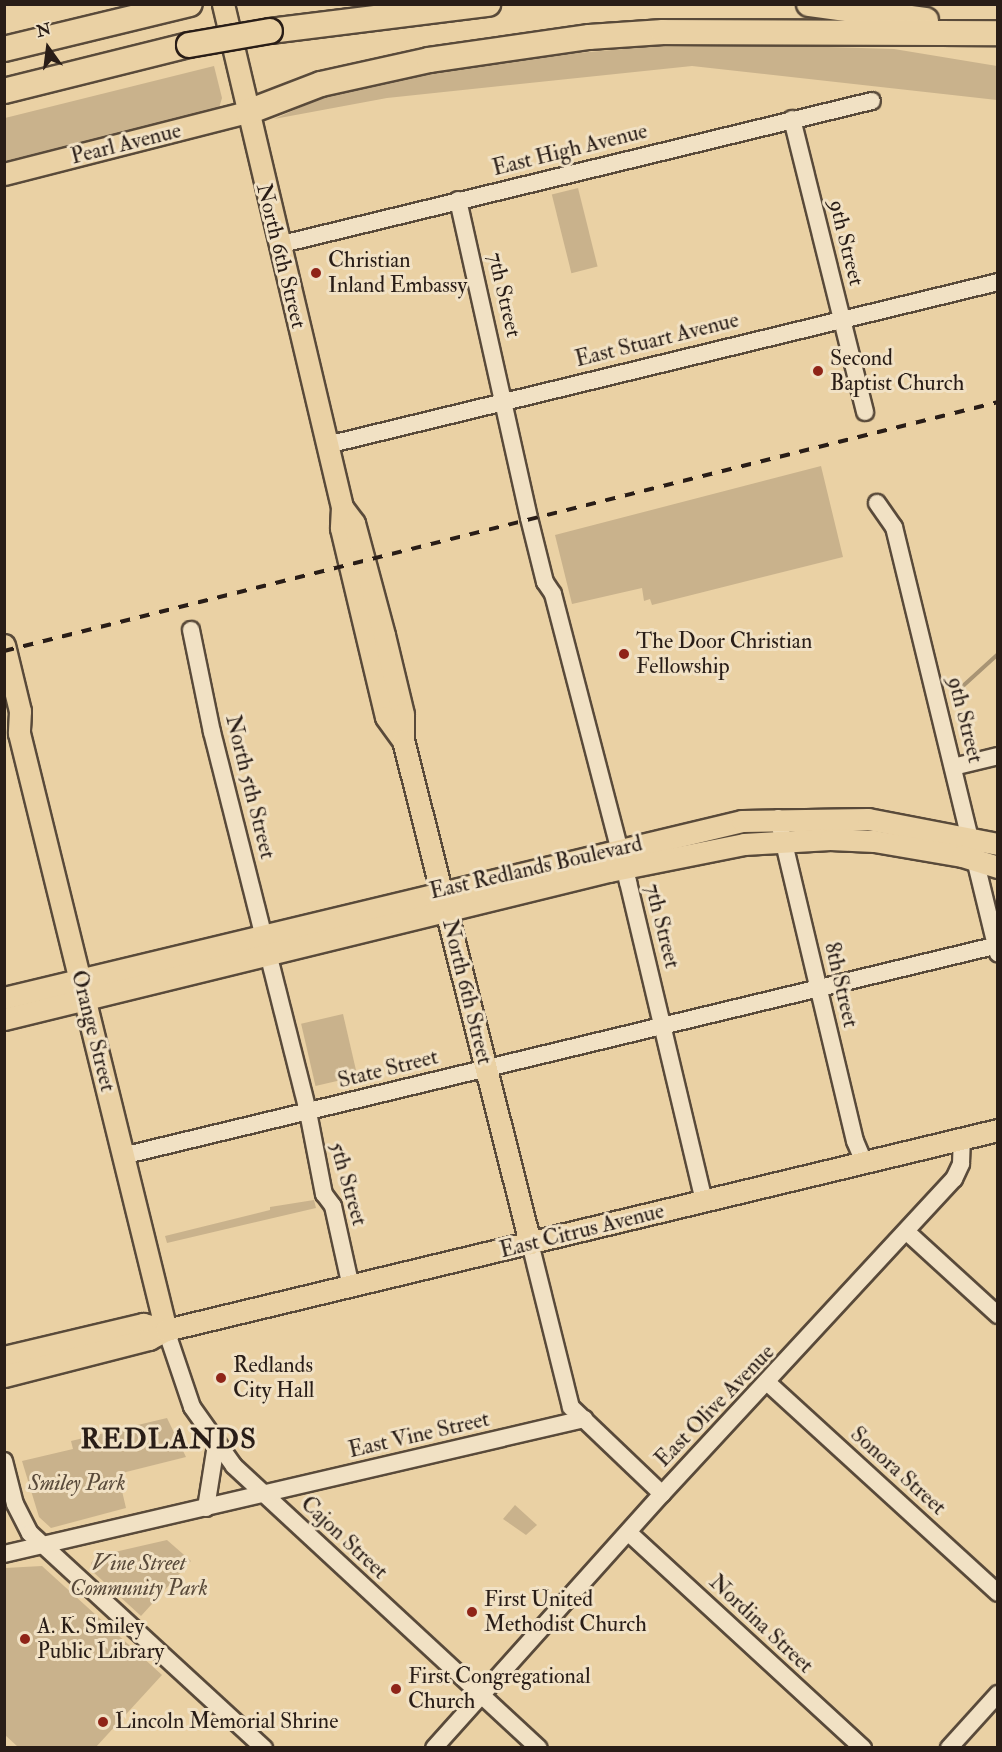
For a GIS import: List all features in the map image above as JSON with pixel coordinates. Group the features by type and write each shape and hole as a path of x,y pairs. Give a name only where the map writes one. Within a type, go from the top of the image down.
{"highway":[{"path":"4,92 189,45 270,30 414,10 488,4"},
{"path":"809,4 998,31"},
{"path":"4,49 184,6"},
{"path":"248,112 321,84 429,60 589,37 663,32 998,31"}],"main road":[{"name":"North 6th Street","path":"223,4 278,245 342,507 354,523 364,559 403,714 403,740 530,1243"},
{"name":"Pearl Avenue","path":"4,174 248,112"},
{"name":"Orange Street","path":"4,645 20,711 12,734"},
{"name":"Orange Street","path":"4,704 82,989 166,1330"},
{"name":"East Redlands Boulevard","path":"82,989 265,945 447,912 621,858 710,826 778,818 898,822 998,844"},
{"name":"East Redlands Boulevard","path":"265,945 441,891 621,858 782,840 874,841 976,860 998,867"},
{"path":"4,998 82,989"},
{"path":"4,1019 82,989"},
{"name":"East Citrus Avenue","path":"166,1330 998,1130"},
{"path":"4,1357 143,1324 166,1330"},
{"path":"4,1376 149,1339 166,1330"}],"street":[{"name":"East High Avenue","path":"278,245 872,101"},
{"name":"9th Street","path":"792,119 865,412"},
{"name":"7th Street","path":"458,200 506,401 516,419 556,578 554,594 664,1025 704,1201"},
{"name":"East Stuart Avenue","path":"327,445 842,318 998,282"},
{"name":"9th Street","path":"877,503 894,527 997,948"},
{"name":"North 5th Street","path":"191,630 265,945"},
{"path":"953,767 998,756"},
{"name":"8th Street","path":"778,818 855,1141 864,1162"},
{"name":"5th Street","path":"265,945 308,1112 324,1194 333,1206 351,1287"},
{"name":"State Street","path":"122,1156 819,988 997,948"},
{"name":"East Olive Avenue","path":"435,1748 662,1494 768,1383 954,1179 961,1164 962,1139"},
{"path":"907,1232 998,1315"},
{"path":"530,1243 569,1404 662,1494"},
{"name":"Cajon Street","path":"166,1330 180,1380 216,1445 264,1494 538,1748"},
{"name":"Sonora Street","path":"768,1383 998,1593"},
{"name":"East Vine Street","path":"4,1554 44,1547 584,1419"},
{"path":"206,1508 216,1445"},
{"path":"4,1461 23,1522 44,1547 264,1748"},
{"name":"Nordina Street","path":"629,1533 863,1748"},
{"path":"949,1748 998,1694"}],"green space":[{"path":"693,43 894,49 997,66 997,100 692,66 387,98 274,119 324,97 433,69 484,61"},
{"path":"214,66 222,98 219,108 5,161 5,118"},
{"path":"578,188 598,267 571,273 552,195"},
{"path":"821,466 843,557 652,605 650,599 644,601 642,588 572,604 555,535"},
{"path":"343,1014 357,1076 315,1086 301,1024"},
{"path":"314,1200 316,1208 167,1243 165,1236 270,1210 270,1207"},
{"name":"Smiley Park","path":"167,1418 186,1457 118,1474 126,1508 51,1528 39,1517 22,1461 73,1449 71,1441"},
{"path":"515,1505 537,1525 526,1535 503,1519"},
{"name":"Vine Street Community Park","path":"167,1540 191,1561 141,1616 92,1571 91,1563 97,1556"},
{"path":"42,1566 162,1675 96,1747 18,1747 5,1735 5,1568"}],"waterway":[{"path":"953,695 998,654"}],"railway":[{"path":"4,651 998,402"}],"place":[{"name":"Christian Inland Embassy","path":"316,273"},
{"name":"Second Baptist Church","path":"818,371"},
{"name":"The Door Christian Fellowship","path":"624,654"},
{"name":"Redlands City Hall","path":"221,1378"},
{"name":"First United Methodist Church","path":"472,1612"},
{"name":"A. K. Smiley Public Library","path":"25,1639"},
{"name":"First Congregational Church","path":"396,1689"},
{"name":"Lincoln Memorial Shrine","path":"103,1722"}],"district":[{"name":"REDLANDS","path":"169,1440"}]}
